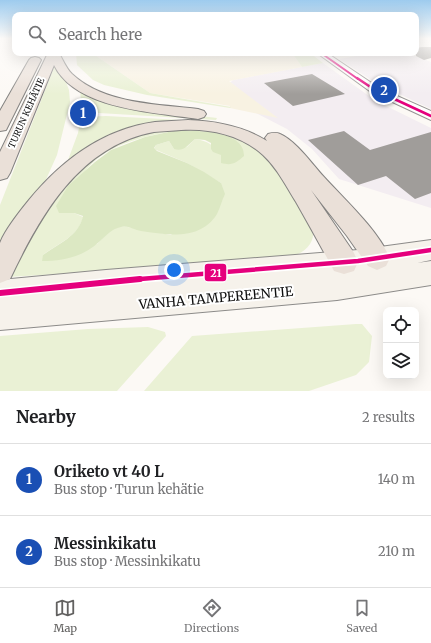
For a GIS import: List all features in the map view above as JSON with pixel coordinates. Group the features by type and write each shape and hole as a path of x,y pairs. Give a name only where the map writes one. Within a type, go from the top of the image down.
{"highway":[{"name":"TURUN KEHÄTIE","path":"0,126 37,57"},
{"name":"TURUN KEHÄTIE","path":"0,173 51,57"},
{"path":"55,57 68,78 84,89 96,94 142,106 233,120 269,134 290,151 356,229 377,270"},
{"path":"2,297 23,229 46,193 73,165 95,149 122,135 149,128 179,125 229,130 250,138 264,146 273,154 294,181 344,262"}],"main road":[{"name":"VANHA TAMPEREENTIE","path":"2,297 337,288 415,253 431,250"},
{"name":"VANHA TAMPEREENTIE","path":"2,297 344,262 377,270 431,273"}],"street":[{"path":"327,57 375,90 431,116"}],"shaded area":[{"path":"98,57 295,57 302,67 229,81 278,118 230,108 230,106 150,93"},
{"path":"349,57 418,57 431,62 431,109 376,83 339,59"},
{"path":"323,63 376,101 431,128 431,208 339,179 312,149 287,129 252,111 212,100 233,80"}],"green space":[{"path":"76,57 98,57 150,93 231,107 147,95 104,85 93,80 77,65"},
{"path":"295,57 316,57 323,63 302,67"},
{"path":"55,65 66,82 69,90 70,102 57,155 44,184 0,253 0,205"},
{"path":"80,90 151,110 217,118 216,120 82,112"},
{"path":"106,116 182,120 160,123 69,161 68,160 78,133 81,117"},
{"path":"195,127 236,136 269,157 313,229 313,236 311,242 303,251 297,255 278,261 8,277 21,244 70,172 131,135","holes":["178,130 202,131 224,135 222,155 207,142 195,139 187,147 174,149 169,141 156,145 154,149 187,163 221,183 171,235 122,226 112,229 97,244 43,255 67,239 81,224 83,217 74,213 59,213 83,174 102,155 126,143 152,135"]},
{"path":"178,130 218,134 237,141 242,147 244,156 231,164 221,163 221,155 213,152 211,149 211,143 205,140 195,139 181,150 174,149 169,141 156,145 154,148 157,151 187,163 221,183 225,194 217,214 210,223 202,229 183,234 162,234 121,227 111,231 93,247 79,255 65,259 42,261 43,255 73,234 81,223 83,216 74,213 59,213 56,206 68,186 111,150 145,137"},
{"path":"362,324 372,336 369,362 356,375 309,391 144,391 192,336"},
{"path":"148,327 165,332 166,336 117,391 0,391 0,336 88,329"}],"building":[{"path":"418,57 431,57 431,58 424,60"},
{"path":"312,74 345,94 293,106 264,83"},
{"path":"344,131 370,150 431,132 431,193 415,199 386,176 358,185 308,140"}],"transit line":[{"name":"21","path":"327,57 375,90 431,116"},
{"name":"21","path":"0,293 106,282 358,261 431,250"}],"place":[{"name":"Messinkikatu","path":"384,90"},
{"name":"Oriketo vt 40 L","path":"83,113"}]}
